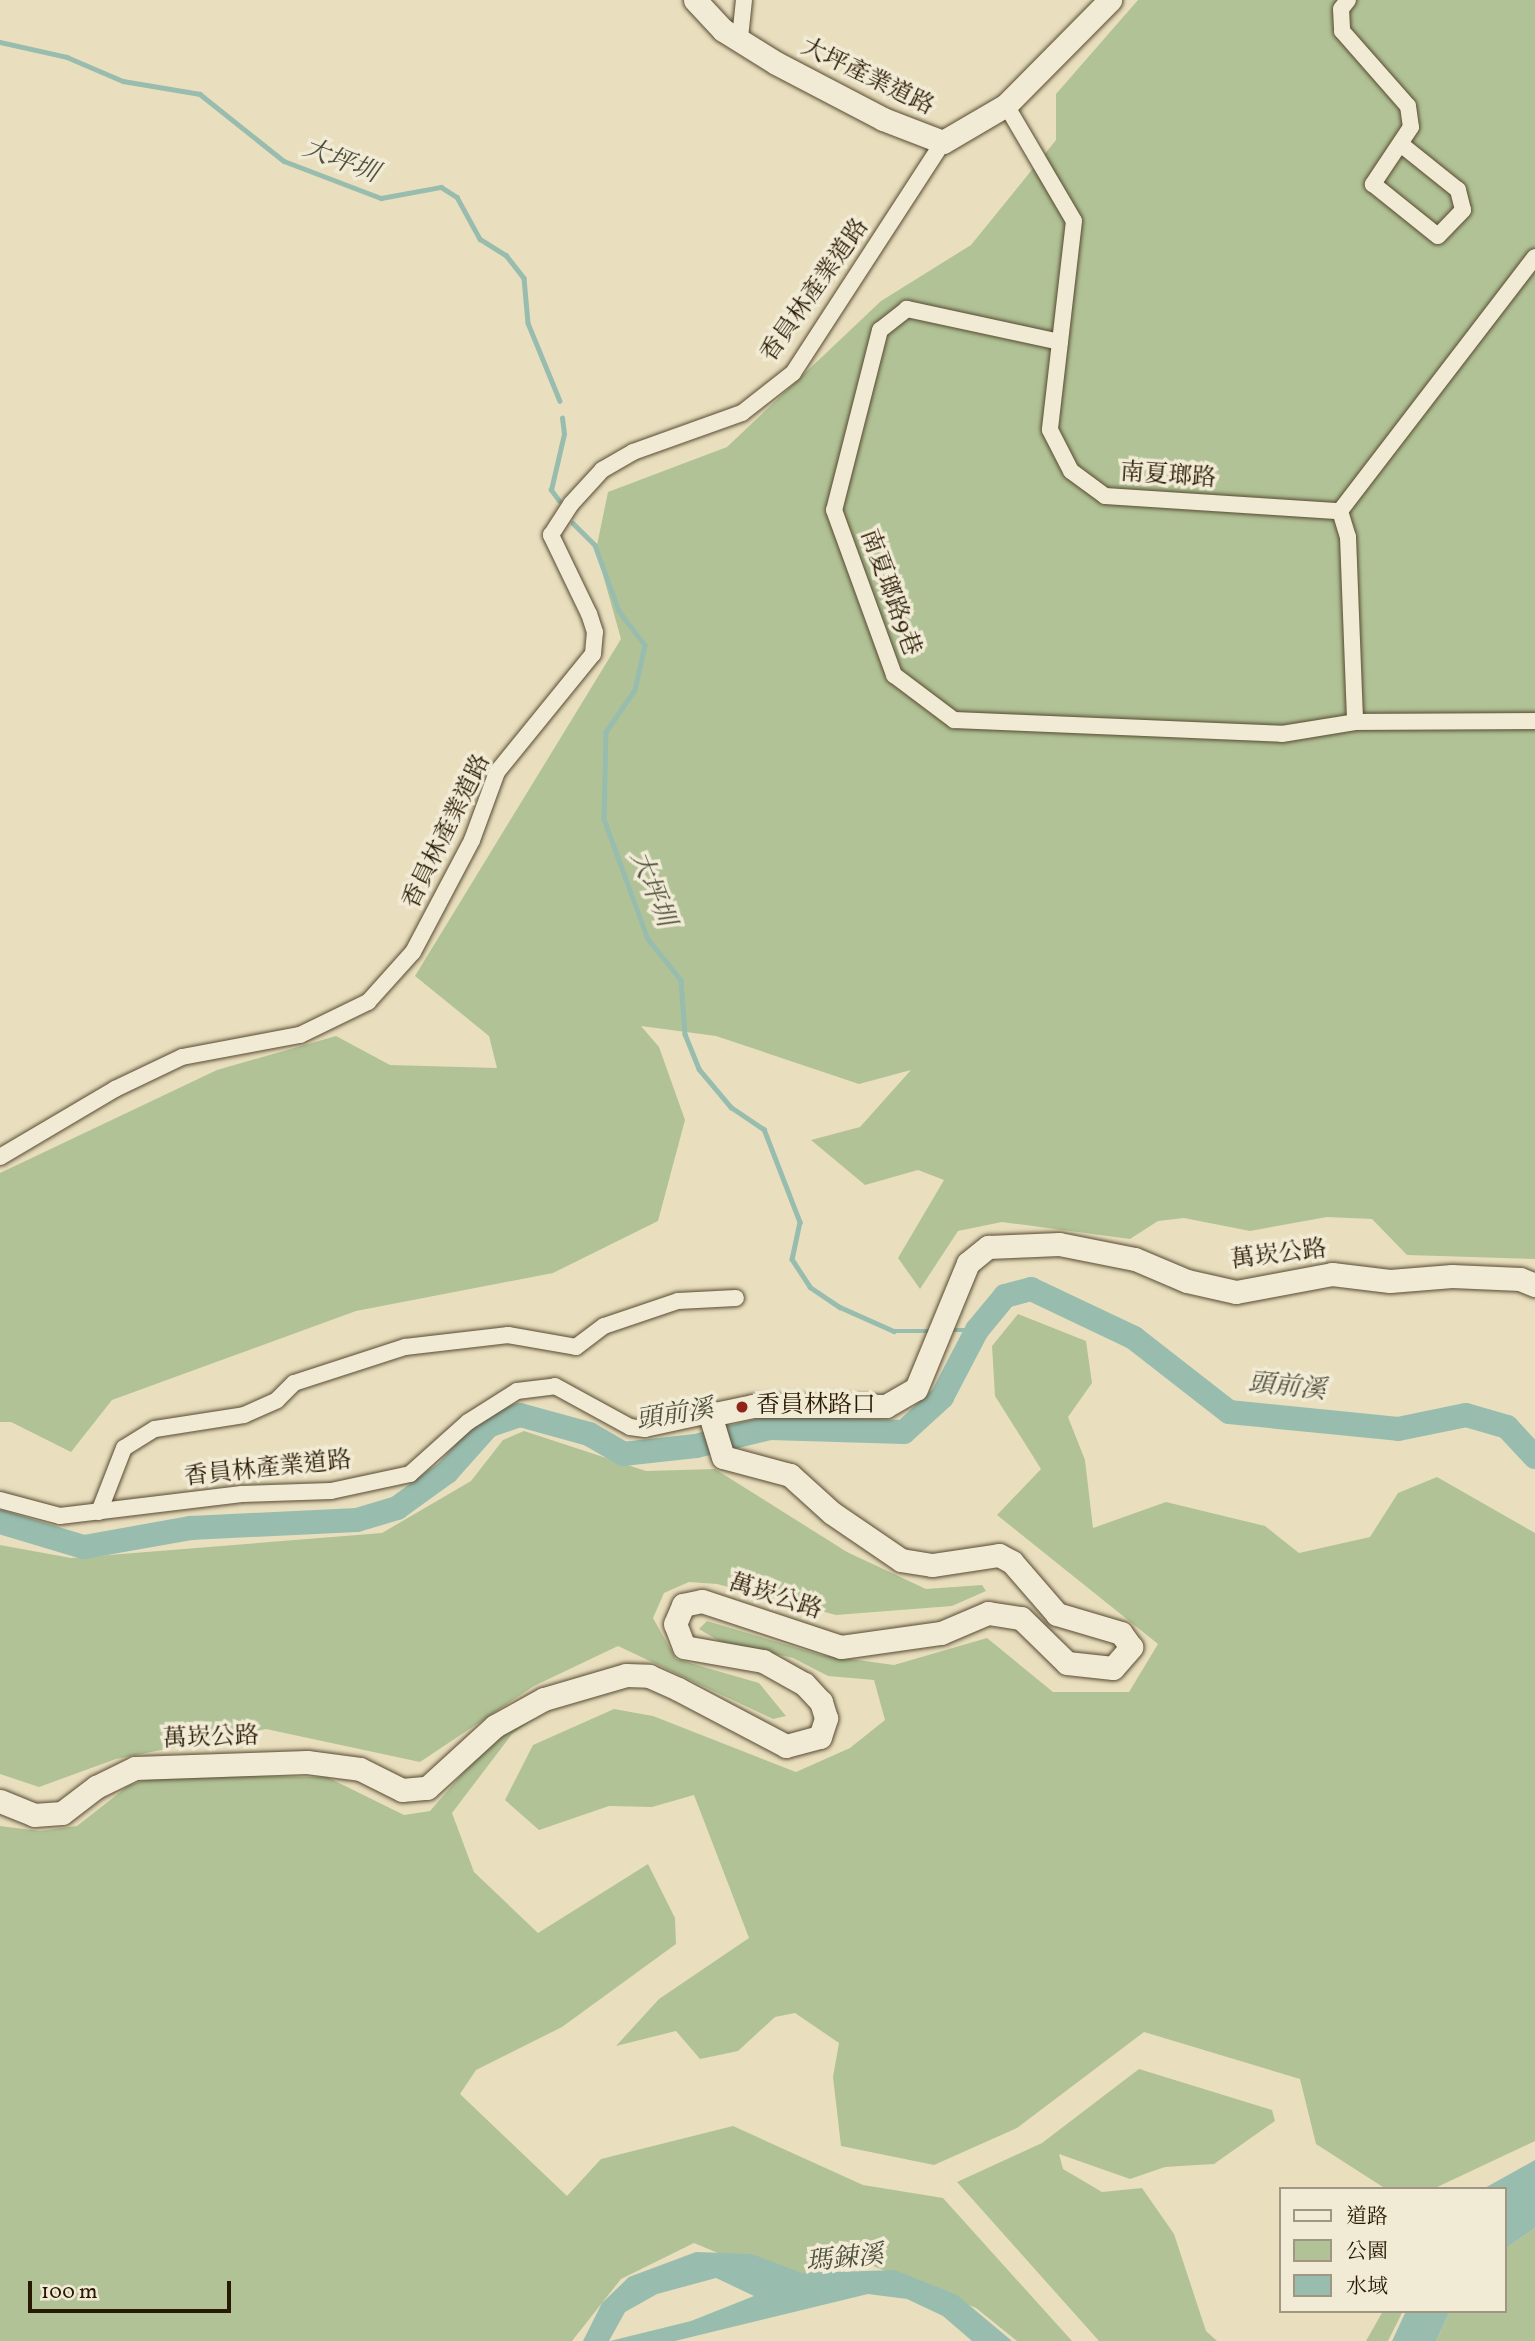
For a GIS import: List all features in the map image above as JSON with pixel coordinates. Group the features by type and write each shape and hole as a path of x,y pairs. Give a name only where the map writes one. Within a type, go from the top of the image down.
{"street":[{"name":"大坪產業道路","path":"695,0 723,30 883,119 943,142 1006,105 1110,0"},
{"path":"740,38 744,0"},
{"path":"1348,0 1341,9 1342,31 1408,106 1411,127 1403,146 1373,184 1438,236 1463,211 1458,190 1403,146"},
{"name":"南夏瑯路","path":"1006,105 1074,221 1050,430 1071,471 1105,496 1340,511"},
{"name":"香員林產業道路","path":"0,1157 115,1088 182,1057 300,1035 368,1002 413,952 472,840 497,772 593,654 589,614 551,535 571,504 602,470 633,452 742,413 793,373 943,142"},
{"path":"1535,257 1340,511 1348,537 1355,722 1535,721"},
{"name":"南夏瑯路9巷","path":"1060,342 907,309 880,330 834,510 894,675 954,720 1282,734 1355,722"},
{"name":"萬崁公路","path":"0,1801 34,1815 62,1813 96,1787 135,1768 307,1762 360,1769 402,1790 427,1788 495,1726 544,1699 626,1675 649,1676 786,1745 820,1737 826,1718 821,1702 804,1684 763,1661 684,1647 675,1625 683,1605 702,1601 841,1647 941,1633 988,1613 1021,1618 1067,1663 1097,1671 1113,1668 1129,1655 1131,1647 1121,1633 1057,1614 1012,1562 999,1555 932,1565 901,1560 832,1513 790,1475 723,1457 710,1415 753,1406 886,1406 916,1389 968,1264 988,1247 1059,1244 1135,1259 1187,1281 1236,1293 1332,1274 1390,1281 1465,1276 1535,1285"},
{"path":"99,1513 124,1448 155,1429 244,1415 277,1400 294,1383 405,1347 508,1335 576,1347 604,1326 678,1301 736,1298"},
{"name":"香員林產業道路","path":"0,1500 60,1516 242,1494 331,1491 410,1474 468,1422 517,1391 555,1386 630,1427 645,1429 710,1415"}],"green space":[{"path":"1138,0 1535,0 1535,1259 1407,1255 1372,1219 1327,1217 1250,1231 1184,1218 1158,1221 1130,1239 1002,1222 958,1231 920,1289 898,1258 944,1180 918,1170 865,1185 811,1140 860,1127 911,1070 859,1084 716,1036 641,1026 659,1047 685,1120 658,1221 553,1273 356,1311 112,1400 71,1452 11,1422 0,1422 0,1173 217,1070 336,1036 390,1065 497,1068 489,1036 415,976 621,639 596,550 608,492 727,447 881,301 971,245 1056,140 1056,94"},
{"path":"1018,1314 1086,1341 1092,1383 1068,1417 1085,1460 1093,1528 1166,1502 1265,1526 1299,1553 1370,1537 1398,1493 1437,1477 1535,1533 1535,2141 1437,2187 1383,2187 1316,2144 1300,2079 1144,2032 1017,2128 934,2165 841,2146 833,2077 839,2043 795,2013 775,2017 738,2051 700,2059 676,2031 616,2046 659,1999 749,1938 694,1795 652,1807 609,1806 539,1830 505,1800 533,1745 614,1709 653,1716 796,1772 850,1748 885,1720 874,1680 828,1676 793,1658 719,1641 699,1629 707,1621 821,1655 894,1665 987,1638 1053,1692 1129,1692 1158,1644 997,1515 1041,1469 995,1396 992,1346"},
{"path":"524,1431 646,1471 715,1469 847,1552 926,1589 982,1585 986,1591 952,1606 836,1615 717,1584 689,1582 664,1593 653,1618 676,1659 759,1683 786,1716 773,1719 618,1646 534,1686 420,1762 266,1729 116,1759 39,1787 0,1774 0,1545 71,1558 382,1533 471,1481 503,1440"},
{"path":"537,1716 512,1734 452,1813 474,1872 538,1933 648,1864 675,1918 676,1944 562,2027 476,2070 460,2094 567,2196 601,2159 733,2126 863,2185 943,2198 1072,2341 1017,2341 976,2308 866,2263 790,2283 694,2243 621,2279 572,2341 0,2341 0,1826 40,1831 77,1826 128,1786 159,1775 327,1777 404,1815 430,1811 498,1733"},
{"path":"1139,2069 1272,2110 1275,2121 1214,2164 1165,2167 1130,2179 1059,2154 1063,2169 1102,2192 1142,2188 1174,2234 1206,2331 1217,2341 1099,2341 957,2182 1042,2143"},
{"path":"1535,2228 1535,2341 1436,2341 1449,2313 1507,2313 1507,2248"},
{"path":"1382,2313 1402,2313 1388,2341 1366,2341"}],"water":[{"path":"1535,2160 1535,2228 1507,2248 1507,2187 1487,2187"},
{"name":"瑪鋉溪","path":"696,2252 752,2254 802,2273 895,2270 957,2295 1012,2341 972,2341 943,2316 907,2299 868,2294 675,2341 610,2341 691,2321 754,2296 716,2278 657,2294 625,2312 609,2341 583,2341 602,2303 629,2277"},
{"path":"1405,2313 1449,2313 1436,2341 1392,2341"}],"waterway":[{"name":"大坪圳","path":"0,42 67,57 123,81 200,94 284,161 381,198 441,187 457,197 480,239 506,255 524,278 528,323 560,401"},
{"name":"大坪圳","path":"559,501 551,490 564,434 562,418"},
{"name":"大坪圳","path":"573,523 595,545 619,611 645,645 635,690 606,732 604,819 648,939 681,980 685,1034 699,1069 731,1107 764,1129 800,1222 792,1259 810,1287 840,1307 894,1331 929,1331"},
{"name":"頭前溪","path":"0,1522 84,1547 191,1528 357,1520 397,1508 447,1472 488,1426 520,1415 589,1434 623,1454 696,1446 770,1428 904,1432 942,1397 977,1330 1005,1296 1031,1289 1134,1338 1229,1412 1398,1429 1466,1415 1507,1427 1535,1457"},
{"name":"大坪圳","path":"954,1330 977,1330"}],"place":[{"name":"香員林路口","path":"742,1407"}]}
